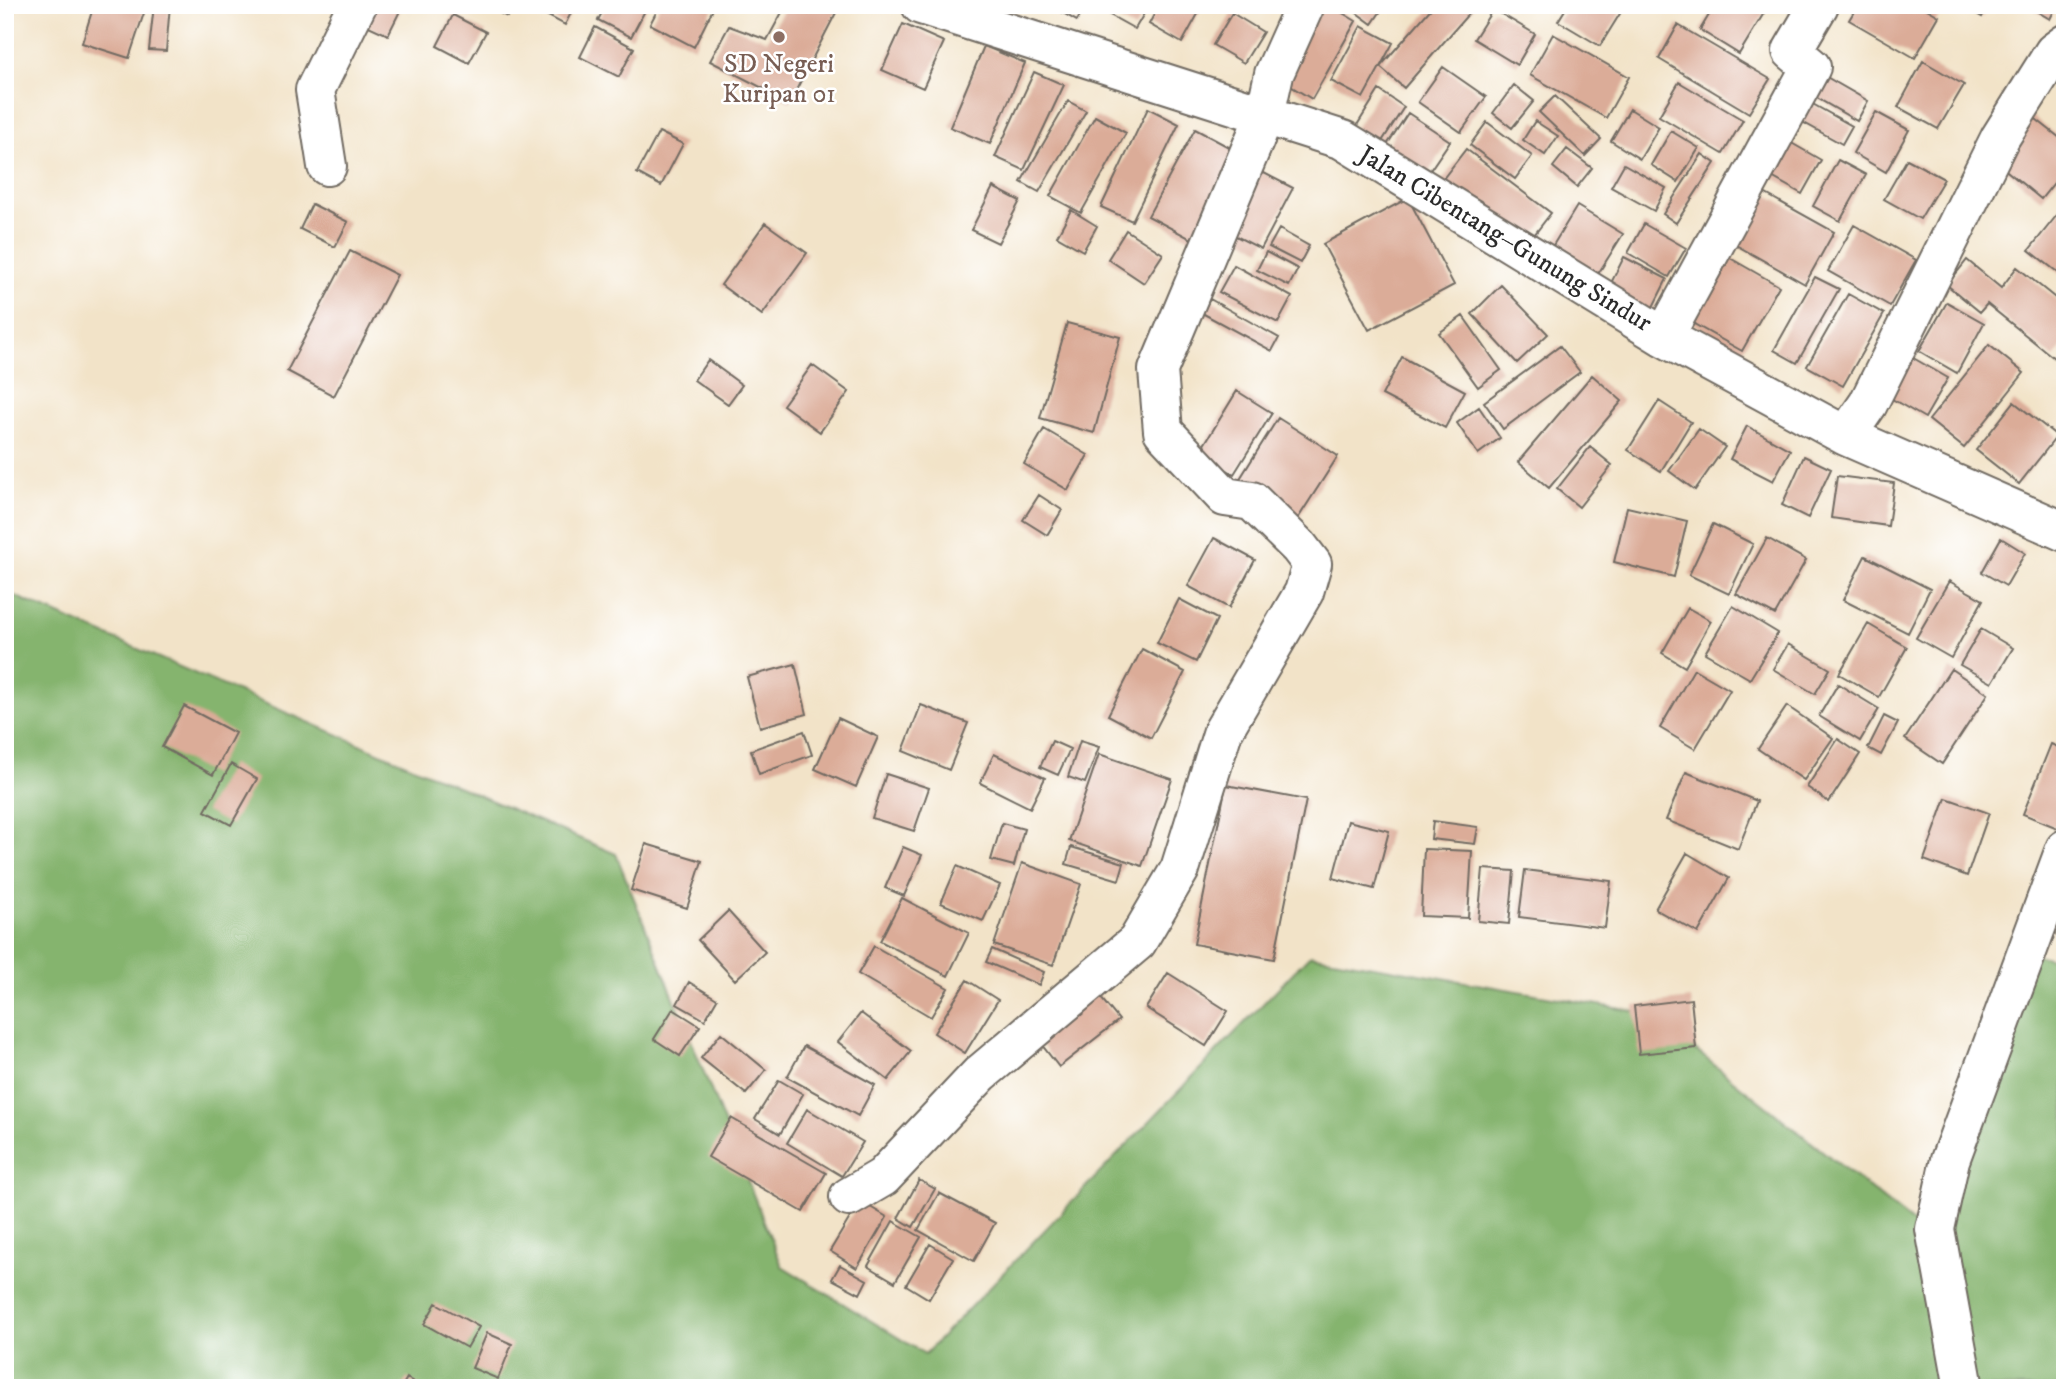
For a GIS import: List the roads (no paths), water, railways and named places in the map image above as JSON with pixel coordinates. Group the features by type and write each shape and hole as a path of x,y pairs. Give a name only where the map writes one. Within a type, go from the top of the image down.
{"street":[{"path":"327,166 315,90 357,5"},
{"name":"Jalan Cibentang–Gunung Sindur","path":"921,5 1343,140 1664,337 1846,436 2065,532"},
{"path":"849,1197 883,1177 980,1074 1137,942 1180,869 1223,732 1304,592 1312,564 1299,547 1252,501 1225,497 1163,431 1158,370 1265,115 1274,74 1305,5"},
{"path":"1664,337 1811,66 1792,51 1819,5"},
{"path":"1846,436 1868,404 2000,138 2054,52 2065,44"},
{"path":"1964,1388 1935,1229 1950,1160 2065,849"}],"place":[{"name":"SD Negeri Kuripan 01","path":"779,37"}]}
